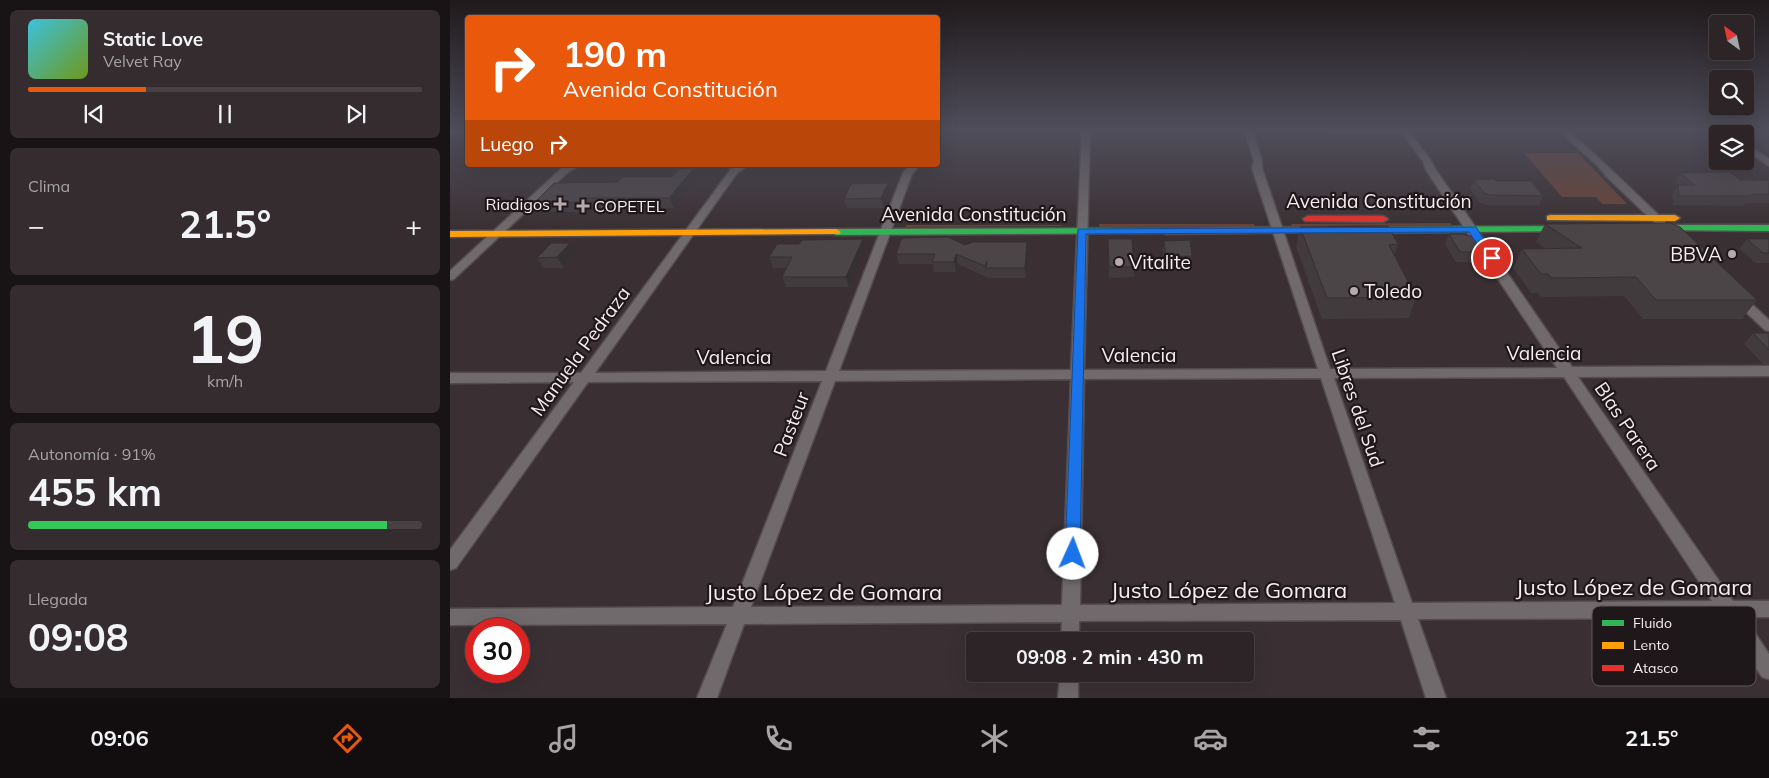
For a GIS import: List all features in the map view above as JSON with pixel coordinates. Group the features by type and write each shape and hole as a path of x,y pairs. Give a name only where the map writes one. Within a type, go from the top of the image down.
{"main road":[{"name":"Avenida Constitución","path":"1468,224 1654,218 1769,217"},
{"name":"Avenida Constitución","path":"450,223 697,222 888,226 1468,224 1769,228"},
{"name":"Avenida Constitución","path":"450,234 689,233 888,226"}],"street":[{"path":"1070,632 1085,163"},
{"name":"Libres del Sud","path":"1258,163 1257,168 1275,225 1436,698"},
{"name":"Blas Parera","path":"1428,163 1726,606"},
{"path":"1600,163 1680,242"},
{"path":"450,277 564,171 571,167"},
{"name":"Manuela Pedraza","path":"450,563 734,171 741,167"},
{"name":"Pasteur","path":"707,698 908,173 913,167"},
{"path":"1728,288 1769,327"},
{"name":"Valencia","path":"450,378 1769,371"},
{"name":"Justo López de Gomara","path":"1756,609 1769,609"},
{"name":"Justo López de Gomara","path":"450,617 1592,610"},
{"name":"Blas Parera","path":"1756,651 1769,670"},
{"path":"1068,698 1069,682"}],"shaded area":[{"path":"1532,163 1587,163 1627,204 1602,204 1596,197 1562,197"},
{"path":"1450,223 1452,225 1292,226 1291,224"},
{"path":"1099,224 1254,224 1255,226 1099,227"},
{"path":"907,225 1061,225 1063,226 905,227"}],"building":[{"path":"694,168 669,198 584,198 580,202 534,203 554,183 618,182 623,177 672,177 678,169"},
{"path":"1730,172 1740,180 1769,180 1769,194 1752,194 1750,196 1679,196 1678,185 1695,185 1680,173"},
{"path":"1494,179 1496,181 1531,181 1543,196 1490,195 1484,193 1474,180"},
{"path":"888,183 881,198 844,199 851,184"},
{"path":"1670,223 1680,227 1757,300 1656,300 1636,277 1551,278 1548,274 1541,274 1522,249 1582,248 1545,224"},
{"path":"1388,226 1398,244 1389,245 1416,297 1327,298 1300,227"},
{"path":"1449,234 1463,234 1473,237 1483,252 1460,252"},
{"path":"948,237 965,245 973,242 1027,242 1025,268 986,268 987,261 985,266 956,254 954,262 932,262 935,254 896,254 901,240 904,238"},
{"path":"863,239 846,277 782,277 792,257 769,257 777,244 799,244 802,240"},
{"path":"1108,239 1132,239 1134,267 1109,267"},
{"path":"1747,239 1769,239 1769,253 1763,253"},
{"path":"1190,240 1192,256 1166,257 1164,241"},
{"path":"551,243 570,243 557,257 537,258"},
{"path":"1753,333 1769,333 1769,350"}],"traffic: fast":[{"path":"1658,228 1769,228"},
{"path":"1365,230 1568,229"},
{"path":"836,232 1166,231"}],"traffic: slow":[{"path":"1550,218 1675,218"},
{"path":"450,234 836,232"}],"traffic: jam":[{"path":"1308,219 1383,219"},
{"path":"1166,231 1325,230"}],"place":[{"name":"Riadigos","path":"560,204"},
{"name":"COPETEL","path":"583,206"},
{"name":"BBVA","path":"1732,254"},
{"name":"Vitalite","path":"1119,262"},
{"name":"Toledo","path":"1354,291"}],"route":[{"path":"1073,554 1082,231 1472,229 1492,258"}]}
